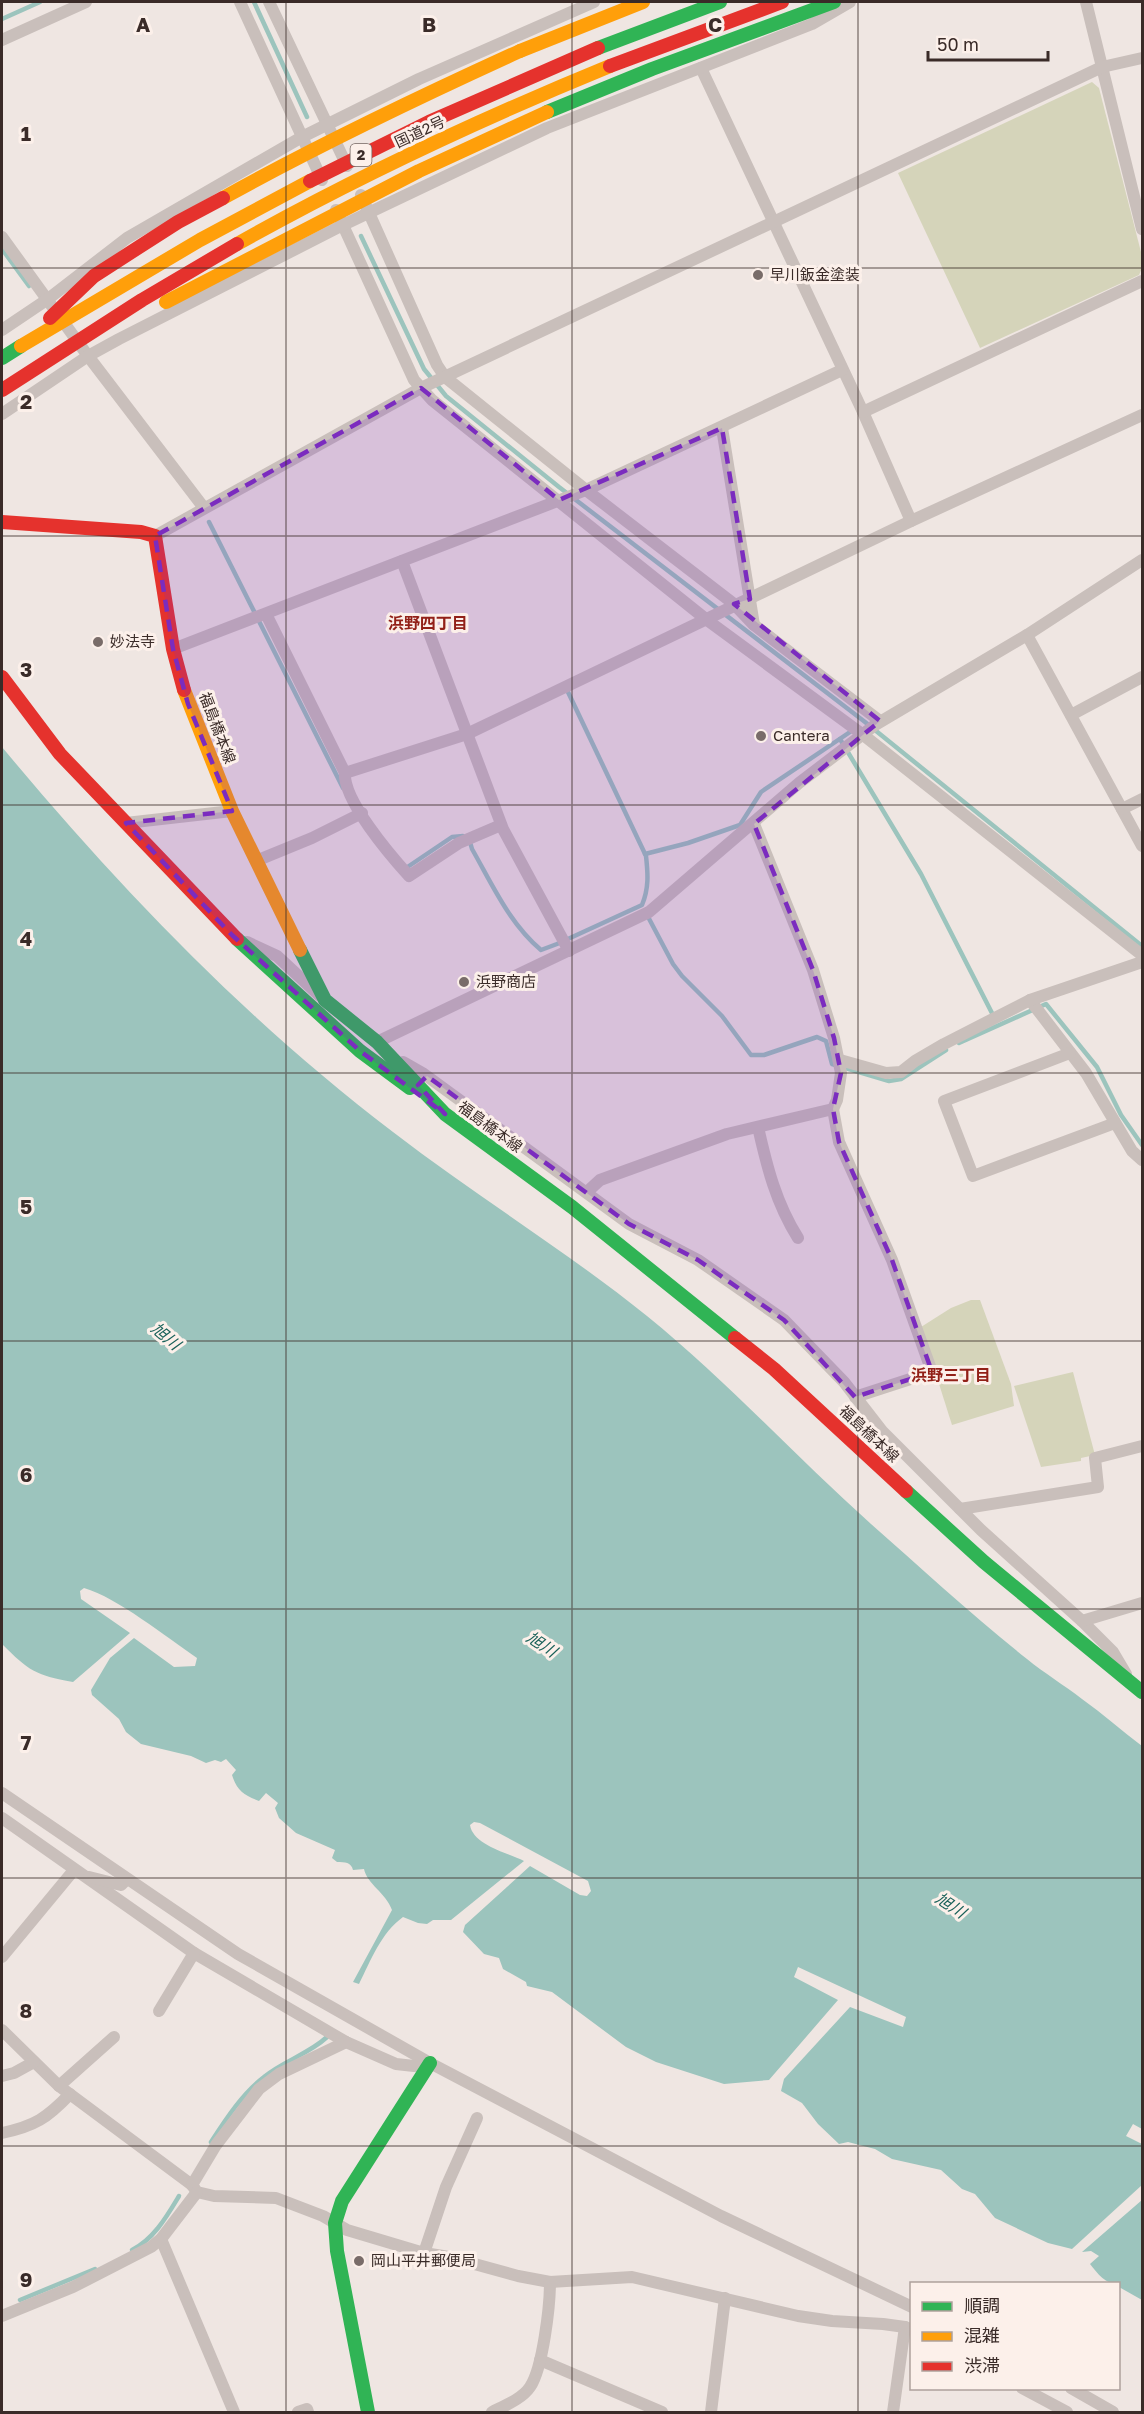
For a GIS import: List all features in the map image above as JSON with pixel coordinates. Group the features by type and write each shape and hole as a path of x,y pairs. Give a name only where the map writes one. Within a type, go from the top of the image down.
{"main road":[{"path":"21,346 94,276 178,222 349,131 520,51 643,2"},
{"name":"国道2号","path":"2,358 258,208 361,154 574,58 720,2"},
{"name":"国道2号","path":"2,390 188,272 370,173 584,76 673,40 782,2"},
{"path":"82,339 152,310 258,252 502,130 652,69 834,2"},
{"path":"2,522 141,532 155,536"},
{"name":"福島橋本線","path":"155,536 173,649 188,704 232,811 325,999 392,1056 445,1114 572,1207 774,1369 984,1562 1138,1689"},
{"path":"2,677 60,754 232,935 360,1051 445,1114"},
{"path":"368,2412 337,2251 335,2223 342,2201 430,2063"}],"street":[{"path":"2,40 86,2"},
{"path":"240,2 414,380 424,387 432,400 712,617 866,728"},
{"path":"269,2 328,124 443,378 583,491 732,606 866,728 1143,955"},
{"path":"2,330 48,299 127,238 302,137 419,79 594,2"},
{"path":"2,414 88,356 343,225 547,128 812,24 850,2"},
{"path":"1086,2 1143,229"},
{"path":"155,536 424,387 1102,67 1143,58"},
{"path":"702,68 911,520"},
{"path":"2,237 88,356 204,507"},
{"path":"863,412 1143,281"},
{"path":"173,649 583,491 842,370"},
{"path":"345,773 467,734 911,520 1143,415"},
{"path":"722,428 754,625"},
{"path":"377,1042 566,945 647,914 866,728 1027,635 1143,560"},
{"path":"402,561 501,825 566,945"},
{"path":"261,616 345,773 344,784 359,814 410,876 467,839 501,825"},
{"path":"1027,635 1143,846"},
{"path":"1071,715 1143,677"},
{"path":"1122,809 1143,799"},
{"path":"126,823 232,811"},
{"path":"256,861 312,838 359,814"},
{"path":"754,824 813,970 840,1064 837,1100 833,1109 839,1142 892,1260 932,1372 855,1397"},
{"path":"232,935 277,956 325,999"},
{"path":"840,1064 886,1073 901,1072 915,1061 994,1018 1034,1005 1143,962"},
{"path":"1034,1005 1086,1073 1132,1152 1143,1160"},
{"path":"1070,1053 944,1101 973,1176 1115,1123"},
{"path":"392,1056 424,1074 629,1224 698,1260 784,1320 815,1349 882,1431 960,1509 1113,1652 1138,1689"},
{"path":"587,1192 600,1180 644,1162 727,1134 833,1109"},
{"path":"758,1127 770,1179 784,1215 798,1238"},
{"path":"960,1509 1098,1487 1095,1458 1143,1446"},
{"path":"1082,1621 1143,1603"},
{"path":"2,1792 126,1880 238,1954 430,2063 721,2216 910,2306"},
{"path":"2,1818 194,1953 346,2042 396,2064 414,2066 430,2063"},
{"path":"77,1872 121,1885 126,1880"},
{"path":"3,1951 77,1872"},
{"path":"159,2011 194,1953"},
{"path":"2,2030 59,2086 195,2189 214,2196 276,2198 323,2216 347,2230 518,2277 550,2282 632,2277 798,2316 910,2328 894,2412"},
{"path":"59,2086 114,2037"},
{"path":"2,2316 73,2287 136,2256 161,2239 195,2189 216,2145 259,2089 279,2074 346,2042"},
{"path":"2,2076 14,2073 34,2062"},
{"path":"2,2133 39,2122 51,2114 70,2094"},
{"path":"424,2253 446,2187 477,2118"},
{"path":"161,2239 234,2412"},
{"path":"492,2412 515,2400 530,2388 540,2360 550,2282"},
{"path":"711,2412 725,2298"},
{"path":"540,2360 662,2412"},
{"path":"1026,2390 1067,2412"},
{"path":"1074,2390 1113,2412"},
{"path":"297,2412 307,2409 308,2412"}],"highlighted area":[{"path":"421,388 559,500 722,428 750,599 734,604 880,721 754,824 813,970 834,1038 841,1073 833,1109 839,1142 892,1260 932,1372 855,1397 784,1320 698,1260 629,1224 427,1076 418,1085 445,1114 360,1051 232,935 126,823 232,811 188,704 173,649 155,536"}],"green space":[{"path":"1092,82 1099,88 1142,256 1142,268 1139,275 980,348 898,173"},
{"path":"971,1300 980,1300 1011,1384 1014,1406 952,1425 921,1327 951,1308"},
{"path":"1073,1372 1095,1455 1081,1458 1081,1461 1041,1467 1014,1386"}],"water":[{"name":"旭川","path":"2,747 139,902 236,999 287,1045 393,1132 584,1268 647,1316 705,1366 871,1524 967,1609 1007,1643 1142,1746 1142,2129 1133,2124 1126,2136 1142,2144 1142,2185 1072,2249 1048,2243 995,2218 975,2194 962,2189 941,2170 892,2159 875,2149 848,2142 839,2144 818,2124 802,2103 781,2091 784,2079 850,2007 903,2027 906,2017 798,1967 794,1977 838,2000 769,2080 724,2084 656,2062 626,2047 552,1992 527,1986 526,1982 503,1969 499,1958 484,1954 463,1932 465,1925 530,1866 580,1895 587,1896 591,1891 588,1881 480,1823 474,1822 470,1825 477,1838 492,1848 524,1861 451,1920 433,1920 427,1924 403,1917 395,1923 383,1939 359,1984 353,1982 392,1910 364,1869 353,1870 345,1862 337,1862 332,1858 335,1850 296,1833 279,1818 275,1808 278,1803 266,1793 259,1801 242,1792 232,1775 236,1770 226,1759 221,1762 215,1760 206,1763 191,1756 141,1744 126,1732 119,1719 92,1695 91,1690 110,1658 134,1638 174,1667 195,1666 197,1658 127,1609 84,1588 80,1591 81,1599 130,1633 73,1682 50,1677 33,1670 2,1644"},
{"path":"1142,2200 1142,2300 1120,2288 1120,2282 1109,2282 1102,2278 1090,2264 1099,2256 1091,2251 1082,2252"}],"waterway":[{"path":"2,19 40,2"},
{"path":"254,2 307,117"},
{"path":"361,236 424,369 446,396 559,487 865,722 1142,946"},
{"path":"2,249 29,286"},
{"path":"209,522 343,788"},
{"path":"406,868 452,837 463,836 470,842 510,915 541,950 642,905 647,881 646,856 568,692"},
{"path":"645,854 688,843 740,825 761,792 853,730"},
{"path":"840,739 921,874 994,1017"},
{"path":"646,913 673,964 722,1016 751,1055 764,1055 817,1037 826,1041 832,1064 889,1081 901,1079 946,1050"},
{"path":"959,1043 1046,1004 1097,1067 1121,1115 1142,1145"},
{"path":"211,2142 235,2107 256,2084 271,2071 327,2037"},
{"path":"132,2250 147,2240 165,2219 179,2196"},
{"path":"20,2300 95,2269"}],"traffic: fast":[{"path":"598,48 720,2"},
{"path":"547,112 652,69 834,2"},
{"path":"2,358 21,346"},
{"path":"237,939 360,1051 410,1088"},
{"path":"300,950 325,1000 377,1042 445,1114 572,1207 735,1338"},
{"path":"906,1491 984,1562 1142,1692"},
{"path":"368,2412 337,2251 335,2223 342,2201 430,2063"}],"traffic: slow":[{"path":"520,51 643,2"},
{"path":"223,198 370,122 520,51"},
{"path":"237,244 421,149 610,66"},
{"path":"166,302 419,171 547,112"},
{"path":"21,346 200,240 310,181"},
{"path":"184,690 232,811 300,950"}],"traffic: jam":[{"path":"610,66 782,2"},
{"path":"310,181 429,122 598,48"},
{"path":"50,318 94,276 178,222 223,198"},
{"path":"2,390 142,300 237,244"},
{"path":"2,522 141,532 155,536 173,649 184,690"},
{"path":"2,677 60,754 237,939"},
{"path":"735,1338 774,1369 906,1491"}],"place":[{"name":"早川鈑金塗装","path":"758,275"},
{"name":"妙法寺","path":"98,642"},
{"name":"Cantera","path":"761,736"},
{"name":"浜野商店","path":"464,982"},
{"name":"岡山平井郵便局","path":"359,2261"}],"district":[{"name":"浜野四丁目","path":"428,623"},
{"name":"浜野三丁目","path":"951,1375"}]}
